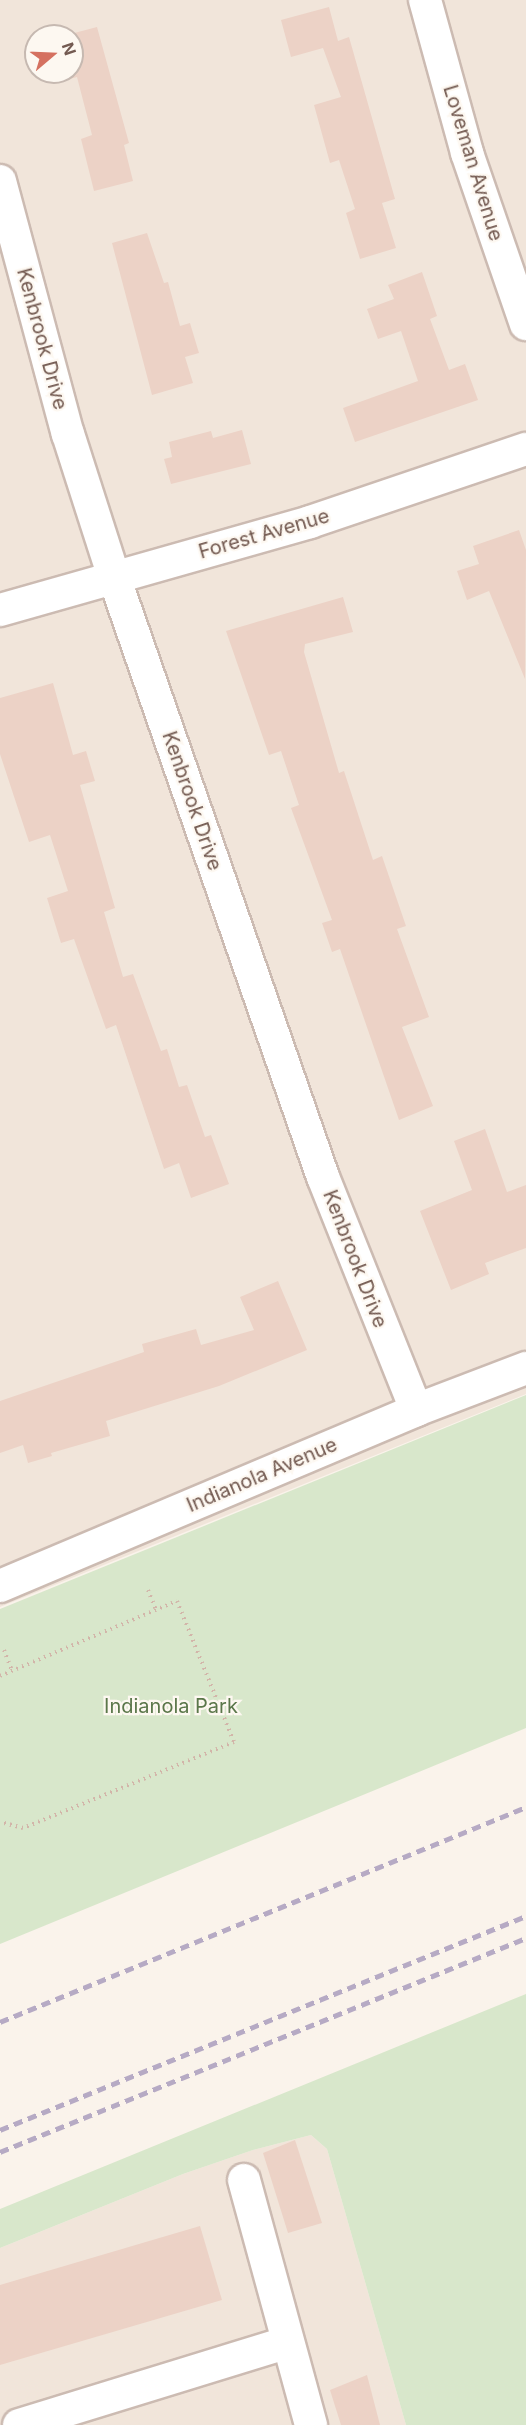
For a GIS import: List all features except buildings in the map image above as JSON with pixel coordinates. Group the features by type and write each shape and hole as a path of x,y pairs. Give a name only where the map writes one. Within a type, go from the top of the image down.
{"street":[{"name":"Loveman Avenue","path":"425,0 467,153 526,324"},
{"name":"Kenbrook Drive","path":"0,181 68,434 114,577 323,1177 416,1410"},
{"name":"Forest Avenue","path":"0,610 310,522 526,449"},
{"name":"Indianola Avenue","path":"0,1586 416,1410 526,1368"},
{"path":"244,2180 286,2343 311,2425"},
{"path":"19,2425 286,2343"}],"path":[{"path":"148,1590 156,1610"},
{"path":"0,1676 177,1601 234,1742 23,1828 0,1822"},
{"path":"4,1650 12,1671"}],"shaded area":[{"path":"0,0 526,0 526,1394 0,1607"},
{"path":"311,2135 327,2149 406,2425 0,2425 0,2248 183,2174 253,2150"}],"green space":[{"name":"Indianola Park","path":"526,1395 526,1728 0,1944 0,1609"},
{"path":"526,1994 526,2425 406,2425 327,2149 311,2135 253,2150 183,2174 0,2248 0,2209"}],"railway":[{"path":"0,2022 526,1807"},
{"path":"0,2130 526,1916"},
{"path":"0,2152 526,1938"}]}
